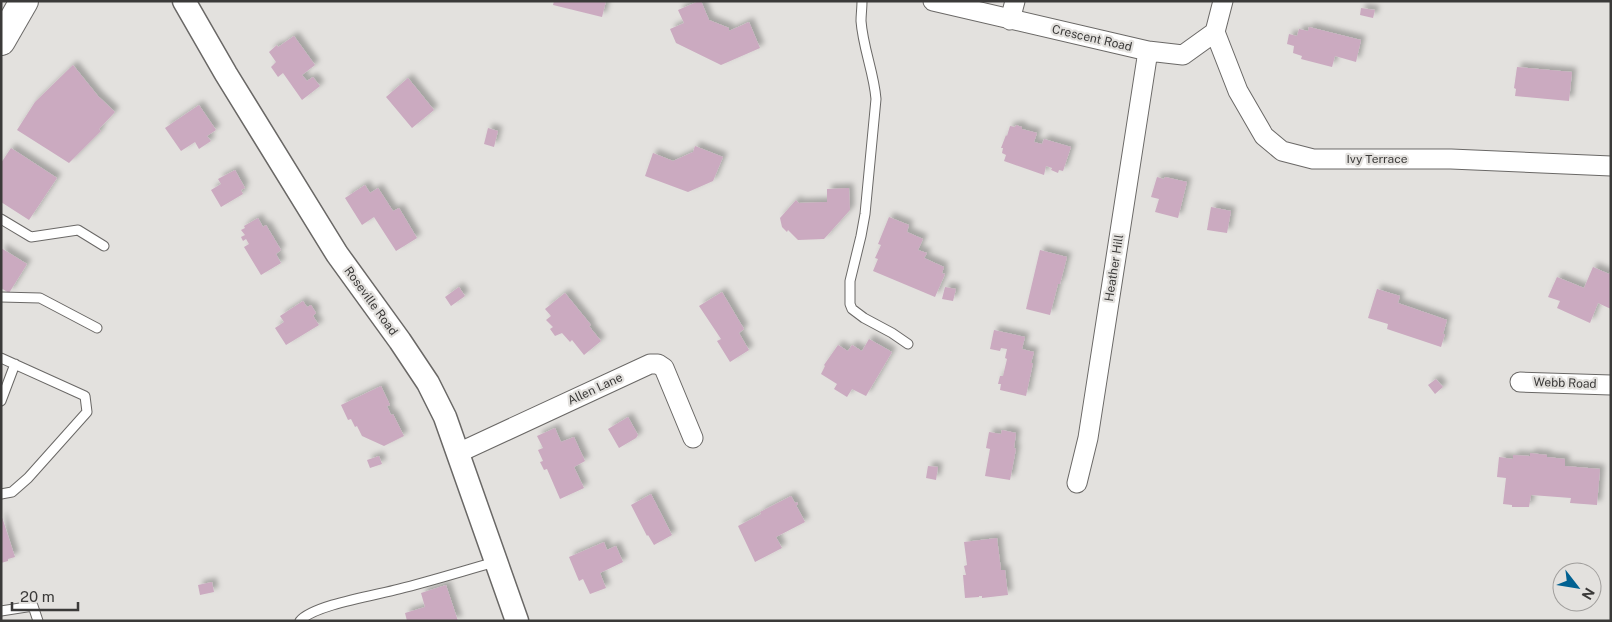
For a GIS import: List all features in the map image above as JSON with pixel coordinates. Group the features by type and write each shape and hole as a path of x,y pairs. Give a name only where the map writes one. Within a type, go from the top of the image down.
{"main road":[{"path":"1,41 24,1"}],"street":[{"name":"Roseville Road","path":"184,1 226,74 337,254 428,383 445,417 517,621"},
{"name":"Crescent Road","path":"933,1 1148,51 1183,55 1215,32"},
{"path":"1010,20 1014,1"},
{"path":"1215,32 1223,1"},
{"name":"Ivy Terrace","path":"1215,32 1238,91 1264,136 1282,150 1313,159 1451,159 1611,166"},
{"name":"Heather Hill","path":"1077,484 1088,438 1148,51"},
{"name":"Allen Lane","path":"458,453 650,364 658,364 664,368 693,438"},
{"name":"Webb Road","path":"1520,382 1611,385"}],"lane":[{"path":"862,1 861,20 876,99 865,214 850,281 850,304 852,309 864,318 908,344"},
{"path":"1,219 31,237 78,230 104,246"},
{"path":"1,297 40,298 97,328"},
{"path":"1,358 84,396 87,412 28,478 12,492 1,494"},
{"path":"1,401 15,364"},
{"path":"300,621 303,617 325,608 398,590 495,562"},
{"path":"1,611 33,606 38,621"}],"building":[{"path":"554,1 606,1 602,17 553,5"},
{"path":"701,1 709,20 729,28 729,31 749,22 760,48 721,65 676,43 670,29 684,23 678,10"},
{"path":"1361,8 1375,10 1373,18 1360,15"},
{"path":"1309,27 1361,40 1356,62 1335,56 1332,67 1301,59 1302,56 1293,53 1294,46 1287,44 1289,34 1297,36 1299,29 1308,31"},
{"path":"294,36 315,65 302,75 307,81 313,77 320,86 302,100 283,73 278,77 271,67 276,62 269,52 277,45 278,47"},
{"path":"73,65 98,96 115,112 99,129 101,131 69,163 17,130 35,102"},
{"path":"1517,67 1572,72 1569,101 1515,96 1516,89 1514,88"},
{"path":"408,78 434,110 412,128 386,97"},
{"path":"199,105 216,130 207,136 211,141 199,149 195,142 181,151 165,128"},
{"path":"1016,125 1022,127 1022,129 1037,133 1034,142 1042,144 1044,139 1071,147 1063,171 1059,170 1058,173 1046,166 1044,175 1004,161 1006,155 1002,153 1003,148 1001,148 1010,126 1015,127"},
{"path":"488,128 498,131 494,147 484,144"},
{"path":"695,146 723,157 713,181 688,192 645,176 653,153 673,161 693,152"},
{"path":"11,148 57,178 29,220 1,202 1,163"},
{"path":"235,170 245,188 241,190 243,194 221,207 211,190 221,184 218,179"},
{"path":"1157,177 1187,182 1178,218 1155,212 1159,199 1151,197"},
{"path":"365,185 370,193 378,188 393,211 399,208 417,238 396,251 374,217 362,225 345,198"},
{"path":"849,188 850,210 824,239 798,240 782,227 780,218 796,200 799,203 827,202 827,189"},
{"path":"1211,207 1231,211 1227,233 1207,230"},
{"path":"889,217 909,225 907,232 923,239 918,250 927,253 924,258 944,267 942,273 945,274 935,297 873,271 878,259 875,258 881,245 878,244"},
{"path":"258,218 263,227 266,225 281,250 276,254 281,263 261,275 244,247 249,244 246,239 243,241 241,237 245,235 241,230 245,228 244,226"},
{"path":"1,248 27,264 9,293 1,288"},
{"path":"1040,250 1067,257 1050,315 1026,309"},
{"path":"1593,267 1609,274 1611,270 1611,309 1598,303 1590,323 1557,308 1560,301 1548,297 1557,277 1584,288"},
{"path":"459,287 465,296 451,306 445,297"},
{"path":"945,287 956,289 953,301 942,299"},
{"path":"1377,289 1400,296 1398,303 1447,320 1441,347 1387,329 1388,324 1368,318"},
{"path":"722,292 744,329 739,333 749,350 730,362 717,341 721,339 699,306"},
{"path":"565,293 591,325 589,326 601,341 584,355 572,340 570,342 562,333 555,336 550,329 553,327 546,320 551,316 545,309"},
{"path":"303,301 307,307 311,305 316,313 313,316 319,325 286,345 275,328 284,322 280,316"},
{"path":"994,330 1025,337 1022,349 1034,352 1026,396 1000,390 1001,384 998,384 1000,376 1003,376 1007,349 1001,348 1000,351 990,349"},
{"path":"869,339 892,352 866,396 852,389 847,397 834,389 837,384 821,374 824,365 838,345 848,351 852,345 862,351"},
{"path":"1436,379 1443,387 1435,394 1428,385"},
{"path":"381,386 390,405 387,406 391,415 393,414 404,436 384,446 362,436 351,419 348,420 341,405"},
{"path":"628,417 638,435 619,448 608,429"},
{"path":"555,428 561,442 574,437 585,461 574,467 584,488 560,499 547,469 544,470 540,462 543,461 538,450 543,448 537,436"},
{"path":"1002,430 1016,433 1014,448 1016,449 1010,480 985,476 990,449 986,448 989,432 1001,434"},
{"path":"1530,453 1565,459 1565,466 1600,469 1597,505 1570,503 1571,498 1531,495 1529,507 1512,507 1512,505 1503,504 1506,478 1497,477 1499,457 1513,459 1513,455 1530,456"},
{"path":"379,456 382,464 370,468 367,460"},
{"path":"928,466 938,467 936,480 926,478"},
{"path":"651,494 672,535 654,545 647,536 631,505"},
{"path":"791,496 795,503 797,502 798,505 796,505 805,522 776,537 782,548 755,562 738,526"},
{"path":"1,514 15,557 1,563"},
{"path":"997,538 1001,570 1005,570 1008,595 965,598 963,575 966,575 964,566 967,565 964,542"},
{"path":"604,542 607,550 616,546 623,562 600,573 606,588 590,594 583,579 579,581 569,557"},
{"path":"212,582 214,592 200,595 198,585"},
{"path":"446,585 458,621 407,621 405,613 425,607 421,593"}]}
